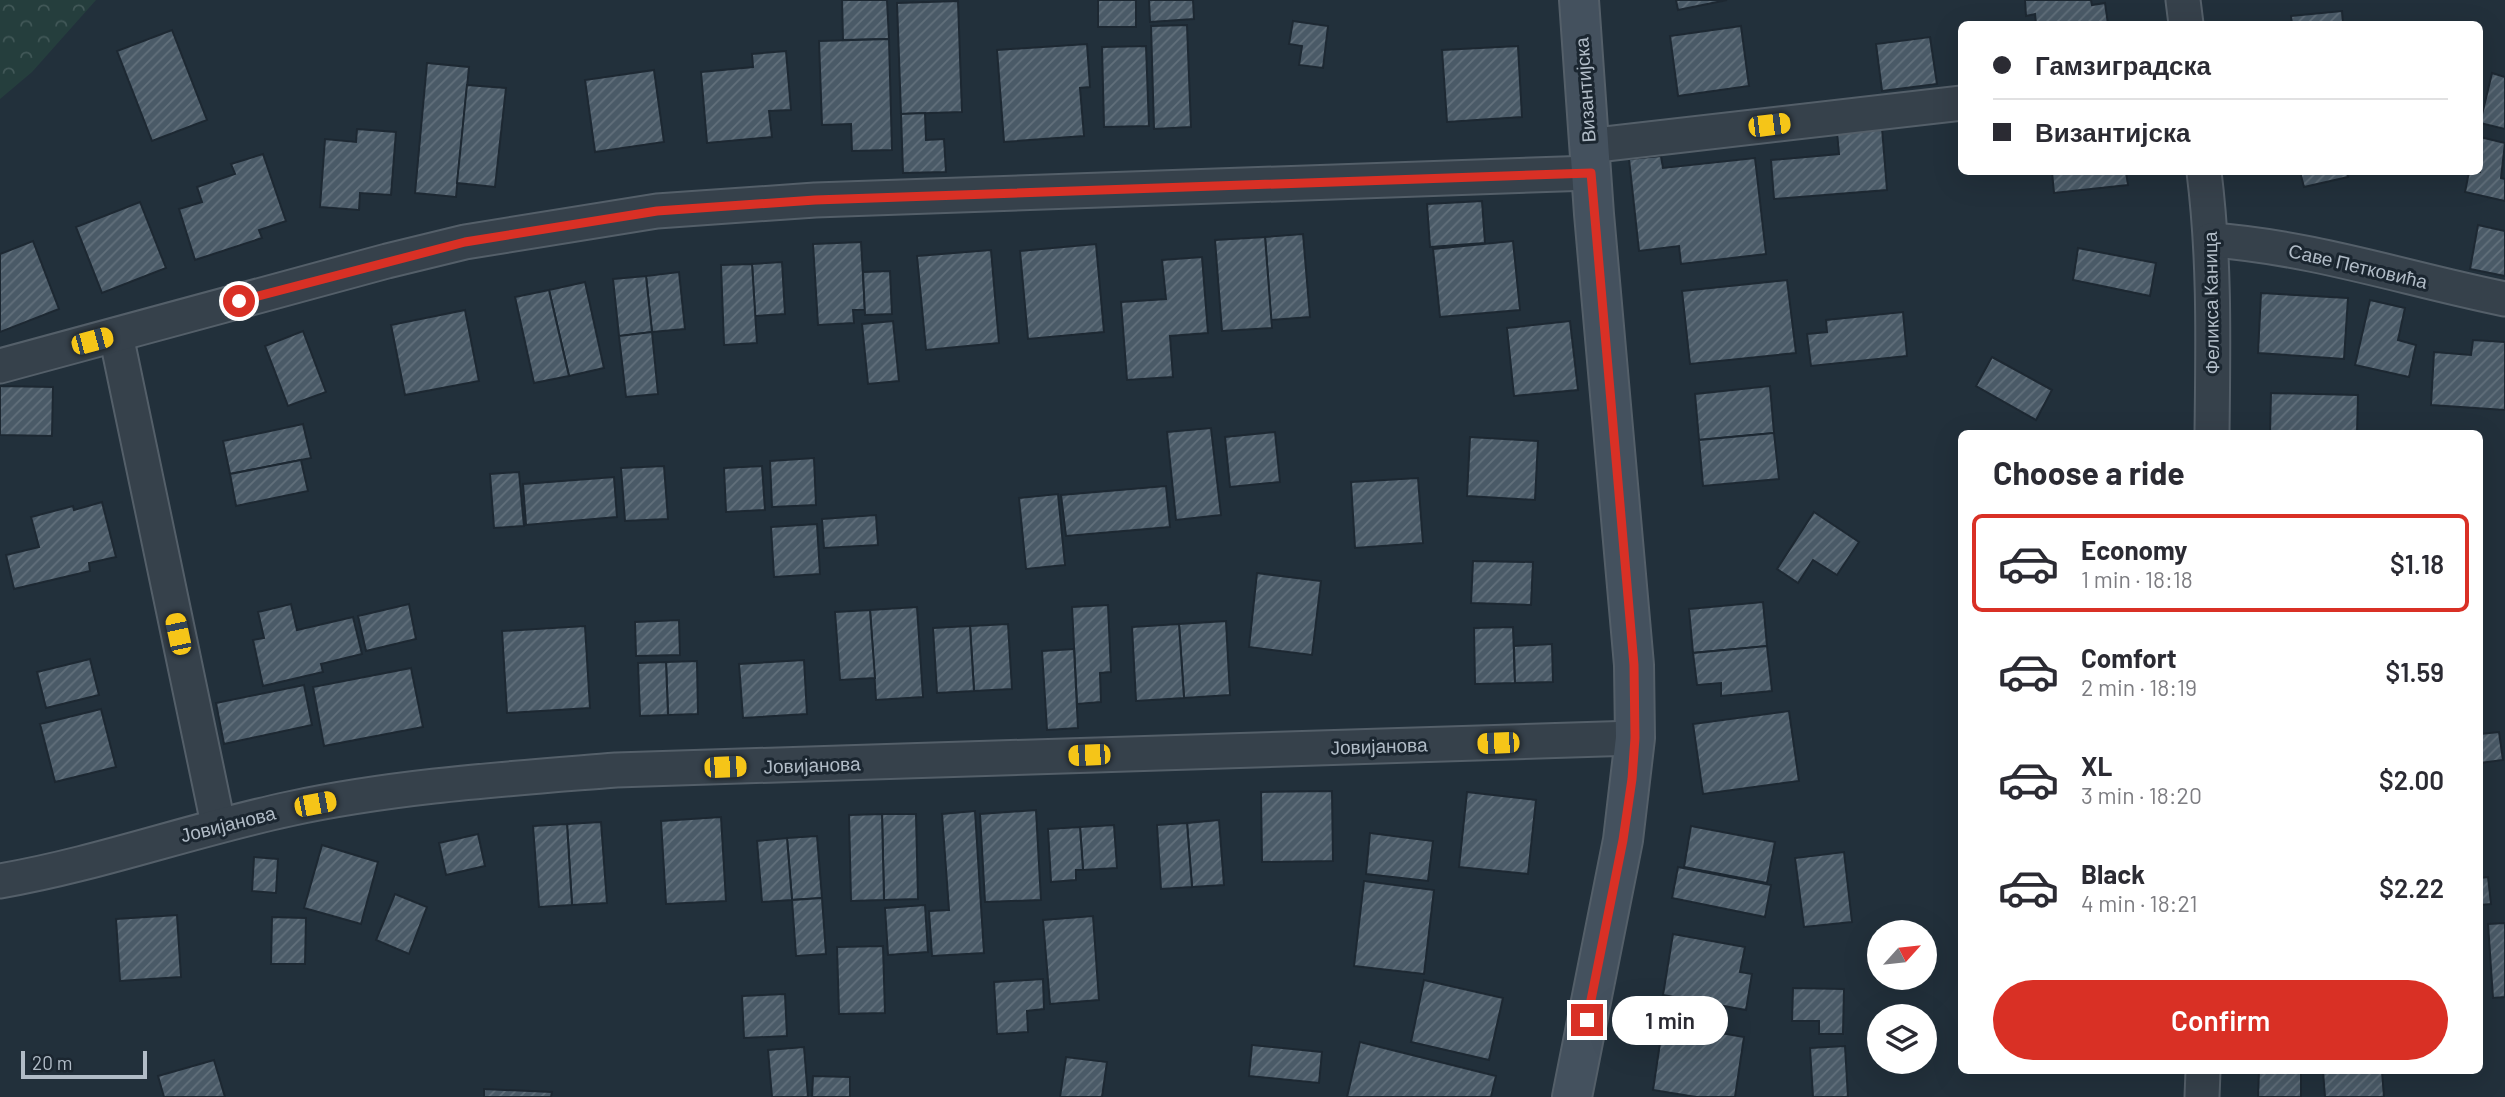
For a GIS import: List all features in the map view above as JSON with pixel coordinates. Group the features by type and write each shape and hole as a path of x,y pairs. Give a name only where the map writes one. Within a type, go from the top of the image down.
{"street":[{"name":"Византијска","path":"1572,1097 1623,840 1635,738 1633,653 1578,0"},
{"path":"2183,0 2186,21"},
{"path":"0,366 465,242 657,211 815,200 1590,160 1958,104"},
{"name":"Феликса Каница","path":"2204,175 2211,240 2214,321 2212,430"},
{"name":"Саве Петковића","path":"2211,240 2252,243 2363,265 2505,299"},
{"path":"116,335 218,824"},
{"name":"Јовијанова","path":"0,881 82,865 218,824 364,794 487,780 616,770 1635,738"},
{"path":"2202,1097 2203,1074"}],"green space":[{"path":"0,0 96,0 32,72 0,99"}],"building":[{"path":"842,0 887,0 889,39 843,40"},
{"path":"1098,0 1136,0 1136,27 1098,27"},
{"path":"1149,0 1193,0 1194,19 1150,22"},
{"path":"1676,0 1727,0 1678,10"},
{"path":"2025,0 2091,0 2092,5 2105,3 2108,21 2036,21 2035,14 2026,16"},
{"path":"958,1 962,112 901,114 897,3"},
{"path":"2342,11 2343,21 2292,21 2291,16"},
{"path":"1293,21 1328,26 1323,68 1299,65 1302,46 1289,44"},
{"path":"1187,25 1191,127 1154,129 1151,26"},
{"path":"1741,26 1749,86 1678,96 1670,36"},
{"path":"172,30 207,120 152,141 117,51"},
{"path":"1930,37 1937,84 1882,91 1876,44"},
{"path":"889,39 892,150 852,151 851,124 822,125 819,41"},
{"path":"1087,44 1090,87 1080,88 1084,136 1004,142 997,50"},
{"path":"1146,46 1149,126 1104,127 1102,47"},
{"path":"1518,46 1522,117 1447,122 1442,50"},
{"path":"786,51 791,110 769,111 772,137 707,143 701,72 753,67 752,54"},
{"path":"427,63 469,67 456,197 415,193"},
{"path":"654,70 664,142 595,152 585,80"},
{"path":"2492,73 2505,77 2505,129 2483,124 2483,110"},
{"path":"467,85 506,88 495,187 457,183"},
{"path":"925,113 926,140 944,139 946,172 903,173 901,114"},
{"path":"1882,128 1887,190 1774,199 1771,160 1839,154 1837,132"},
{"path":"357,129 396,132 391,195 360,193 359,210 320,207 325,139 356,142"},
{"path":"2483,138 2505,143 2501,178 2505,179 2505,201 2465,192 2468,175 2483,175"},
{"path":"263,154 286,221 259,230 262,238 195,260 179,209 202,202 197,187 235,174 231,164"},
{"path":"1661,156 1663,168 1755,158 1766,254 1681,264 1679,246 1639,251 1629,159"},
{"path":"2052,175 2126,175 2128,185 2054,193"},
{"path":"2301,175 2348,175 2348,177 2304,187"},
{"path":"1482,201 1485,243 1430,247 1427,204"},
{"path":"140,202 166,268 102,293 76,227"},
{"path":"2478,225 2505,231 2505,276 2470,269"},
{"path":"1303,234 1310,317 1271,320 1265,237"},
{"path":"1265,237 1272,328 1222,331 1215,240"},
{"path":"33,241 59,309 0,332 0,254"},
{"path":"1513,241 1520,310 1440,317 1433,249"},
{"path":"861,242 865,310 853,310 854,323 818,325 813,244"},
{"path":"1096,244 1104,332 1028,339 1020,251"},
{"path":"2078,248 2156,263 2150,296 2073,280"},
{"path":"991,250 999,343 926,350 917,256"},
{"path":"1202,257 1208,333 1170,336 1173,377 1127,380 1121,302 1166,299 1162,260"},
{"path":"782,262 785,314 755,316 752,264"},
{"path":"752,264 757,343 724,345 721,265"},
{"path":"890,271 892,314 865,315 863,272"},
{"path":"679,272 685,329 652,332 646,276"},
{"path":"646,276 652,332 619,336 613,279"},
{"path":"1787,280 1796,353 1690,364 1682,291"},
{"path":"585,282 604,368 569,376 549,290"},
{"path":"549,290 569,376 534,383 515,297"},
{"path":"2261,293 2348,298 2344,359 2258,353"},
{"path":"2370,300 2405,308 2398,340 2416,345 2409,377 2355,365"},
{"path":"465,310 479,381 405,395 391,325"},
{"path":"1903,312 1907,356 1811,366 1807,334 1827,332 1826,320"},
{"path":"893,321 899,381 868,384 862,324"},
{"path":"1570,321 1578,390 1514,396 1507,328"},
{"path":"303,331 326,392 288,406 265,346"},
{"path":"652,332 658,394 626,397 619,336"},
{"path":"2473,340 2505,342 2505,410 2431,405 2434,352 2471,355"},
{"path":"1992,357 2052,390 2036,420 1976,386"},
{"path":"0,386 53,387 52,436 0,435"},
{"path":"1770,386 1774,433 1699,440 1695,394"},
{"path":"2271,393 2358,395 2357,430 2270,430"},
{"path":"303,424 311,458 230,474 223,441"},
{"path":"1211,428 1221,515 1176,520 1167,432"},
{"path":"1275,432 1280,482 1230,487 1225,437"},
{"path":"1774,433 1779,479 1703,486 1699,440"},
{"path":"1470,437 1538,441 1535,500 1467,496"},
{"path":"814,458 816,505 772,507 770,461"},
{"path":"301,460 308,491 236,506 230,474"},
{"path":"664,466 668,519 625,521 621,468"},
{"path":"762,466 765,510 726,512 724,468"},
{"path":"519,472 524,526 494,528 490,474"},
{"path":"614,477 617,517 526,525 523,484"},
{"path":"1418,478 1423,543 1355,548 1351,482"},
{"path":"1166,486 1170,527 1066,536 1061,495"},
{"path":"1058,494 1065,565 1026,569 1019,498"},
{"path":"102,502 116,557 89,563 90,571 14,589 6,555 39,547 31,517"},
{"path":"1814,512 1859,542 1837,575 1813,560 1798,583 1777,569"},
{"path":"876,515 878,545 824,548 822,519"},
{"path":"817,524 820,574 774,577 771,527"},
{"path":"1473,561 1533,562 1531,605 1471,603"},
{"path":"1257,573 1321,581 1312,655 1249,647"},
{"path":"1763,602 1767,646 1693,653 1689,609"},
{"path":"291,604 297,630 353,617 362,654 321,664 323,672 263,686 253,640 264,638 258,612"},
{"path":"409,604 416,639 366,651 358,616"},
{"path":"1108,605 1111,672 1100,673 1101,702 1077,704 1072,607"},
{"path":"917,607 923,697 876,700 870,610"},
{"path":"870,610 875,678 840,680 835,612"},
{"path":"679,620 680,655 636,656 635,622"},
{"path":"1226,621 1230,695 1184,698 1179,624"},
{"path":"1008,624 1012,689 974,691 970,626"},
{"path":"1179,624 1184,698 1136,701 1132,627"},
{"path":"585,626 590,708 507,713 502,631"},
{"path":"970,626 974,691 937,693 933,628"},
{"path":"1513,627 1515,683 1475,684 1474,628"},
{"path":"1552,644 1553,682 1515,683 1514,646"},
{"path":"1767,646 1772,691 1721,696 1721,683 1697,685 1693,653"},
{"path":"1074,649 1078,728 1047,730 1042,651"},
{"path":"90,659 99,695 46,708 37,672"},
{"path":"804,660 807,714 743,718 739,664"},
{"path":"697,661 698,714 668,715 666,662"},
{"path":"666,662 668,715 640,716 638,663"},
{"path":"411,668 423,727 324,746 313,687"},
{"path":"304,685 312,725 224,744 216,703"},
{"path":"101,709 116,767 55,782 40,724"},
{"path":"1789,711 1799,781 1703,794 1693,724"},
{"path":"2499,732 2503,760 2483,763 2483,734"},
{"path":"1332,791 1333,861 1262,862 1261,792"},
{"path":"1467,792 1536,800 1528,874 1459,867"},
{"path":"1036,810 1041,900 985,902 980,814"},
{"path":"975,811 984,953 932,956 929,911 949,910 942,814"},
{"path":"882,814 916,814 918,899 884,900"},
{"path":"882,814 884,900 851,901 849,815"},
{"path":"721,817 726,901 666,904 661,821"},
{"path":"1219,820 1224,885 1192,887 1187,823"},
{"path":"601,822 607,903 572,905 567,824"},
{"path":"1187,823 1192,887 1161,889 1157,825"},
{"path":"567,824 572,905 539,907 533,826"},
{"path":"1114,825 1117,868 1083,870 1080,827"},
{"path":"1691,826 1775,842 1767,883 1684,867"},
{"path":"1080,827 1083,870 1076,870 1076,880 1051,882 1048,829"},
{"path":"1370,833 1433,841 1428,881 1366,874"},
{"path":"478,834 485,866 446,875 439,843"},
{"path":"817,836 822,898 792,900 787,838"},
{"path":"787,838 792,900 762,902 757,841"},
{"path":"322,845 378,862 361,924 304,908"},
{"path":"1844,852 1852,922 1804,927 1795,858"},
{"path":"254,857 278,859 276,893 252,891"},
{"path":"1678,867 1771,885 1765,917 1672,898"},
{"path":"2488,877 2491,904 2483,905 2483,878"},
{"path":"1364,881 1434,890 1424,974 1354,966"},
{"path":"395,894 427,907 409,954 376,940"},
{"path":"822,898 826,954 796,956 792,900"},
{"path":"925,905 928,952 888,955 885,908"},
{"path":"177,915 181,977 120,981 116,919"},
{"path":"1093,916 1099,1000 1050,1004 1043,920"},
{"path":"272,917 306,918 305,964 271,964"},
{"path":"2505,923 2505,997 2493,998 2488,924"},
{"path":"1673,934 1745,947 1740,972 1752,974 1746,1010 1663,995"},
{"path":"883,946 885,1013 839,1014 837,947"},
{"path":"1043,979 1044,1009 1027,1011 1028,1032 997,1034 994,982"},
{"path":"1424,980 1503,998 1489,1060 1411,1042"},
{"path":"1793,988 1844,989 1843,1034 1819,1034 1819,1021 1792,1021"},
{"path":"785,994 787,1036 744,1038 742,996"},
{"path":"1663,1023 1744,1037 1735,1097 1696,1097 1653,1090"},
{"path":"1360,1042 1496,1076 1491,1097 1347,1097"},
{"path":"1252,1045 1322,1052 1319,1083 1249,1076"},
{"path":"1845,1046 1848,1097 1813,1097 1810,1048"},
{"path":"804,1047 808,1097 772,1097 768,1050"},
{"path":"1066,1057 1107,1062 1102,1097 1060,1097"},
{"path":"214,1060 225,1097 164,1097 158,1076"},
{"path":"2259,1074 2301,1074 2301,1097 2258,1097"},
{"path":"2323,1074 2382,1074 2384,1097 2325,1097"},
{"path":"813,1076 850,1077 850,1097 812,1097"},
{"path":"484,1089 552,1092 551,1097 484,1097"}],"route":[{"path":"239,301 465,242 657,211 815,200 1591,173 1634,665 1635,738 1623,840 1587,1020"}]}
